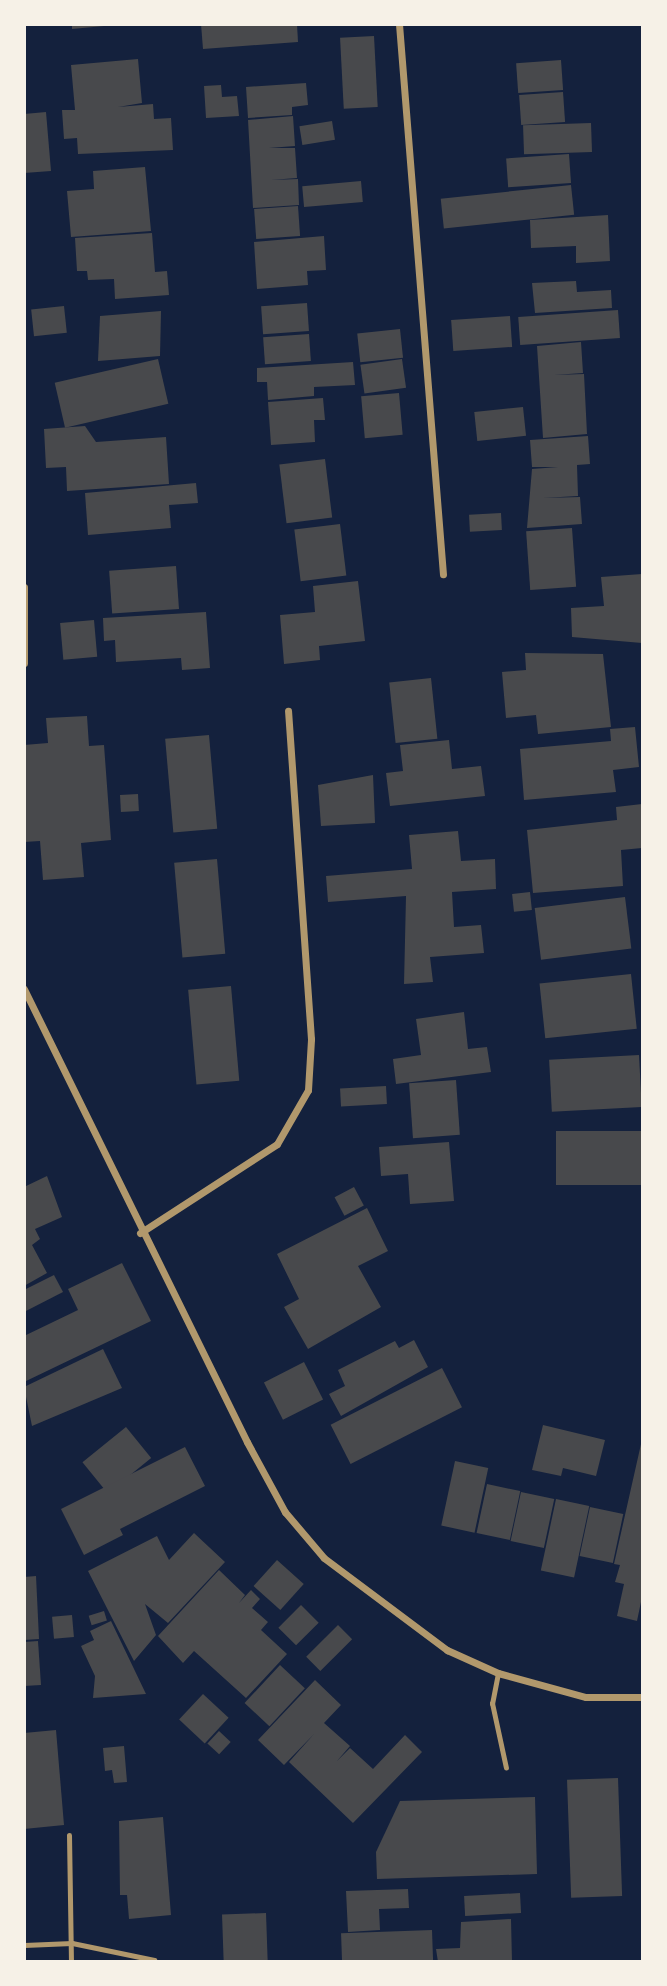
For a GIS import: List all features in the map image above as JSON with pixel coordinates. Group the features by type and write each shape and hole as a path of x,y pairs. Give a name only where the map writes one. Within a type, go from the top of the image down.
{"street":[{"path":"399,24 443,574"},
{"path":"24,587 24,663"},
{"path":"140,1233 277,1144 308,1090 311,1039 288,711"},
{"path":"24,989 140,1233 285,1512 324,1558 447,1650 498,1673 586,1697 642,1697"}],"lane":[{"path":"498,1673 492,1703 506,1768"},
{"path":"69,1835 71,1962"},
{"path":"24,1945 72,1943 153,1960"}],"building":[{"path":"72,24 104,24 104,26 72,29"},
{"path":"201,24 297,24 298,42 203,49"},
{"path":"374,36 378,107 344,109 340,38"},
{"path":"138,59 142,103 118,107 153,104 154,119 171,118 173,150 78,154 77,138 64,139 62,110 75,110 71,65"},
{"path":"561,60 563,90 518,93 516,63"},
{"path":"306,83 308,105 292,107 292,115 248,118 246,87"},
{"path":"221,85 222,97 237,96 239,116 206,118 204,86"},
{"path":"563,92 565,122 521,125 519,95"},
{"path":"46,112 51,171 24,173 24,114"},
{"path":"293,116 295,146 269,148 295,148 297,178 271,180 298,179 299,205 253,208 248,120"},
{"path":"332,121 335,140 302,145 299,126"},
{"path":"591,123 592,152 524,154 523,125"},
{"path":"569,154 571,183 508,187 506,158"},
{"path":"145,167 151,231 71,237 67,191 94,189 93,171"},
{"path":"361,181 363,202 304,207 302,186"},
{"path":"571,185 574,215 444,229 441,199"},
{"path":"298,206 300,236 256,239 254,209"},
{"path":"608,215 610,261 576,263 576,246 531,248 530,220"},
{"path":"152,233 155,272 167,271 169,295 115,299 114,279 88,280 87,271 77,271 75,238"},
{"path":"324,236 326,270 307,271 308,285 257,289 254,242"},
{"path":"576,281 577,292 611,290 612,308 535,313 532,283"},
{"path":"307,303 309,331 263,334 261,306"},
{"path":"64,306 67,333 34,336 31,309"},
{"path":"618,310 620,338 520,345 518,317"},
{"path":"161,311 160,356 98,361 100,316"},
{"path":"510,316 512,347 453,351 451,320"},
{"path":"400,329 403,358 360,362 357,333"},
{"path":"309,334 311,361 265,364 263,337"},
{"path":"581,342 583,373 554,375 584,374 587,434 543,438 537,346"},
{"path":"158,359 168,404 65,428 55,383"},
{"path":"402,359 406,388 364,394 360,365"},
{"path":"353,362 355,385 314,387 314,396 268,400 267,382 257,382 257,368"},
{"path":"399,393 403,435 365,438 361,396"},
{"path":"323,398 325,420 314,420 315,442 271,445 268,402"},
{"path":"523,407 526,436 477,441 474,412"},
{"path":"85,426 96,442 166,437 169,484 67,491 66,467 46,468 44,429"},
{"path":"588,436 590,464 577,465 578,496 543,498 580,497 582,524 527,528 532,469 558,467 532,467 530,440"},
{"path":"325,459 332,518 287,523 279,465"},
{"path":"196,483 198,503 169,505 171,528 88,535 85,493"},
{"path":"501,513 502,530 470,532 469,515"},
{"path":"340,524 346,576 301,581 294,530"},
{"path":"572,528 576,587 530,590 526,531"},
{"path":"176,566 179,609 112,614 109,571"},
{"path":"642,574 642,643 572,637 571,608 604,606 601,577"},
{"path":"358,581 365,641 319,646 320,660 284,664 280,615 315,612 313,586"},
{"path":"206,612 210,668 182,670 181,658 116,662 115,640 104,641 103,618"},
{"path":"94,620 97,657 63,660 60,623"},
{"path":"525,653 603,654 611,727 538,734 536,715 506,718 502,672 526,670"},
{"path":"431,678 437,739 396,743 389,682"},
{"path":"87,716 89,746 104,745 111,840 81,843 84,877 43,880 40,841 24,842 24,745 48,743 46,718"},
{"path":"635,727 639,767 613,770 616,792 524,800 520,749 611,741 610,729"},
{"path":"209,735 217,829 173,832 165,739"},
{"path":"449,740 452,769 481,766 485,796 390,806 386,773 403,771 400,745"},
{"path":"373,775 375,823 321,826 318,785"},
{"path":"138,794 139,811 121,812 120,795"},
{"path":"642,804 642,848 621,850 623,886 533,893 527,830 617,820 616,807"},
{"path":"458,831 461,861 495,859 496,889 452,892 454,927 481,925 484,953 430,957 433,982 404,984 406,896 328,902 326,876 412,869 409,835"},
{"path":"217,859 225,954 182,957 174,863"},
{"path":"530,892 532,910 514,912 512,894"},
{"path":"625,897 631,949 541,960 535,908"},
{"path":"631,974 637,1029 545,1038 540,984"},
{"path":"231,986 239,1081 196,1084 188,990"},
{"path":"464,1012 468,1049 487,1047 491,1072 396,1084 393,1059 421,1055 416,1019"},
{"path":"639,1055 642,1107 552,1112 549,1060"},
{"path":"456,1080 460,1135 413,1138 409,1083"},
{"path":"386,1086 387,1104 341,1106 340,1088"},
{"path":"556,1131 642,1131 642,1185 556,1185"},
{"path":"449,1142 454,1201 410,1204 408,1174 381,1176 379,1147"},
{"path":"47,1176 62,1217 35,1229 40,1239 32,1245 47,1273 24,1286 24,1187"},
{"path":"354,1187 364,1206 344,1216 335,1197"},
{"path":"367,1208 388,1251 358,1266 381,1307 308,1349 284,1307 299,1299 277,1254"},
{"path":"122,1263 151,1321 24,1382 24,1336 78,1310 68,1289"},
{"path":"54,1275 63,1292 24,1312 24,1290"},
{"path":"414,1340 428,1367 341,1416 329,1394 345,1386 338,1370 395,1341 399,1348"},
{"path":"103,1349 122,1388 32,1426 24,1387"},
{"path":"304,1362 323,1399 283,1420 264,1382"},
{"path":"442,1368 462,1407 351,1464 331,1425"},
{"path":"543,1425 605,1440 596,1476 563,1468 561,1476 532,1470"},
{"path":"126,1427 151,1458 108,1493 82,1462"},
{"path":"641,1444 642,1597 637,1621 617,1616 624,1584 615,1582 620,1565 614,1564"},
{"path":"185,1447 205,1486 120,1529 123,1535 84,1555 61,1509"},
{"path":"455,1461 488,1468 475,1533 441,1526"},
{"path":"487,1484 520,1491 510,1540 477,1533"},
{"path":"521,1492 554,1499 544,1548 511,1541"},
{"path":"556,1499 589,1506 574,1577 541,1570"},
{"path":"590,1507 623,1514 613,1563 580,1556"},
{"path":"194,1533 225,1562 168,1623 145,1604 156,1635 134,1661 88,1571 157,1536 169,1560"},
{"path":"277,1560 304,1584 280,1610 254,1586"},
{"path":"219,1570 245,1595 239,1603 251,1590 260,1599 252,1608 268,1622 261,1630 287,1654 246,1698 194,1651 183,1663 158,1636"},
{"path":"36,1576 39,1639 24,1640 24,1577"},
{"path":"301,1605 319,1623 296,1645 278,1628"},
{"path":"104,1611 107,1621 92,1625 89,1616"},
{"path":"72,1615 74,1637 54,1639 52,1617"},
{"path":"111,1621 146,1694 93,1698 95,1676 81,1646 94,1640 90,1631"},
{"path":"338,1625 352,1639 320,1671 306,1657"},
{"path":"38,1641 41,1685 24,1686 24,1642"},
{"path":"280,1665 305,1688 269,1726 245,1703"},
{"path":"315,1680 341,1705 324,1723 350,1746 337,1761 350,1748 373,1769 405,1735 422,1752 353,1823 289,1762 314,1734 284,1765 258,1740"},
{"path":"203,1694 229,1718 205,1743 179,1720"},
{"path":"56,1730 64,1825 24,1829 24,1733"},
{"path":"219,1731 231,1742 219,1754 207,1743"},
{"path":"124,1746 127,1782 114,1783 112,1770 105,1771 103,1748"},
{"path":"618,1778 622,1896 571,1898 567,1780"},
{"path":"535,1797 537,1874 377,1879 376,1852 400,1801"},
{"path":"163,1817 171,1915 129,1919 127,1895 120,1895 119,1821"},
{"path":"408,1889 409,1908 379,1909 380,1930 348,1932 346,1891"},
{"path":"520,1893 521,1913 465,1916 464,1896"},
{"path":"266,1913 268,1962 224,1962 222,1915"},
{"path":"511,1919 512,1962 438,1962 436,1949 460,1948 461,1922"},
{"path":"432,1930 433,1962 342,1962 341,1933"}]}
